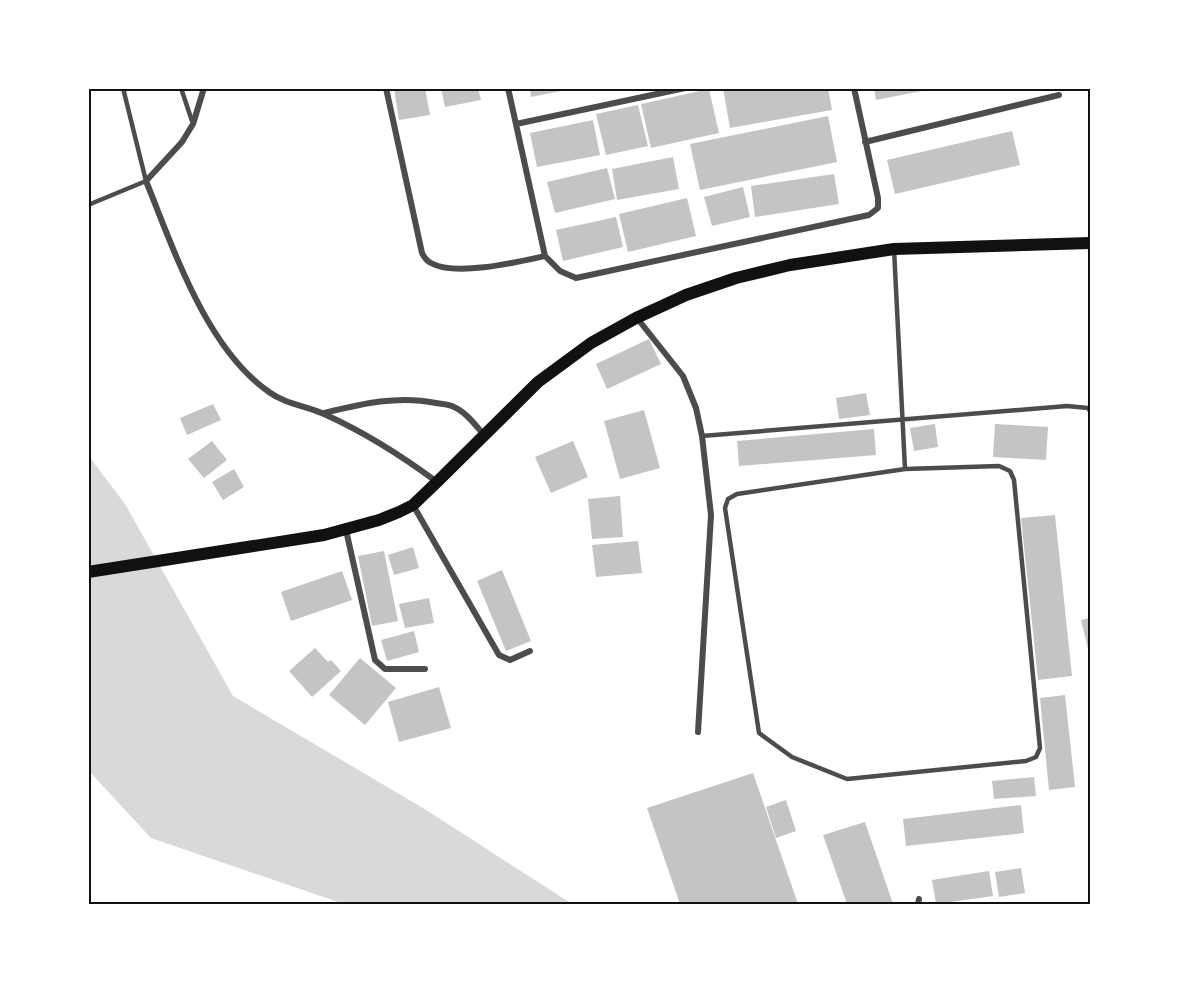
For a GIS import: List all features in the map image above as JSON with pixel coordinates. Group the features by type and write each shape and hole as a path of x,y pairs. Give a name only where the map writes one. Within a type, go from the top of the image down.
{"main road":[{"path":"88,572 324,535 379,520 413,505 538,382 591,343 636,318 686,295 736,278 790,265 894,249 1090,243"}],"street":[{"path":"204,88 192,124 182,142 146,181 200,307 225,346 250,376 270,393 323,413 397,453 437,482"},
{"path":"386,88 422,253 428,262 440,267 487,268 545,256"},
{"path":"508,88 545,256 560,272 576,278 869,215 879,208 879,198 854,88"},
{"path":"516,124 685,88"},
{"path":"865,142 1059,95"},
{"path":"636,318 683,376 696,408 702,436 711,515 698,732"},
{"path":"323,413 366,403 404,399 432,402 454,406 467,416 485,436"},
{"path":"413,505 499,655 510,660 530,651"},
{"path":"346,530 375,660 385,669 425,669"}],"lane":[{"path":"88,206 146,181 123,88"},
{"path":"181,88 192,124"},
{"path":"894,249 905,469"},
{"path":"702,436 1067,406 1088,408 1090,411"},
{"path":"999,466 1010,471 1014,480 1040,748 1036,757 1026,761 847,780 792,757 759,733 725,508 728,499 737,494 905,469 999,466"}],"shaded area":[{"path":"88,455 125,504 233,696 423,808 570,904 344,904 151,838 89,771"}],"building":[{"path":"394,88 425,88 430,115 399,120"},
{"path":"441,88 478,88 481,100 445,107"},
{"path":"530,88 566,88 566,90 531,97"},
{"path":"723,88 828,88 832,110 730,128"},
{"path":"874,88 927,88 927,90 876,100"},
{"path":"709,89 719,133 651,148 641,104"},
{"path":"638,105 648,146 606,155 596,114"},
{"path":"828,116 837,162 700,190 690,144"},
{"path":"593,120 600,155 537,167 530,133"},
{"path":"1012,131 1020,165 895,194 887,160"},
{"path":"673,157 679,189 617,200 612,169"},
{"path":"607,168 615,199 555,213 547,182"},
{"path":"834,174 839,204 755,217 751,186"},
{"path":"743,187 750,217 712,226 704,197"},
{"path":"687,198 696,236 628,252 619,214"},
{"path":"616,217 623,247 563,261 556,230"},
{"path":"649,339 661,364 607,389 596,364"},
{"path":"866,393 870,415 839,419 836,398"},
{"path":"213,404 221,420 187,435 180,418"},
{"path":"644,410 660,468 620,479 604,421"},
{"path":"935,424 938,447 914,451 910,428"},
{"path":"995,424 1048,427 1046,460 993,457"},
{"path":"874,429 876,455 739,466 737,441"},
{"path":"212,441 227,460 204,478 188,459"},
{"path":"573,441 588,477 551,493 535,457"},
{"path":"234,469 244,487 223,500 212,482"},
{"path":"620,496 623,537 592,539 588,499"},
{"path":"1055,515 1072,676 1038,680 1021,518"},
{"path":"638,541 642,573 596,577 592,545"},
{"path":"413,547 419,568 394,575 388,555"},
{"path":"384,551 398,621 372,626 358,556"},
{"path":"502,570 531,641 506,651 477,581"},
{"path":"342,571 352,600 291,621 281,592"},
{"path":"429,598 434,623 405,628 399,604"},
{"path":"1090,618 1090,649 1088,649 1081,620"},
{"path":"414,631 419,652 387,661 381,640"},
{"path":"315,648 328,662 331,660 341,671 312,697 289,671"},
{"path":"360,658 396,688 365,725 329,695"},
{"path":"439,687 451,728 399,742 388,702"},
{"path":"1065,695 1075,787 1049,790 1040,698"},
{"path":"753,773 798,904 680,904 647,808"},
{"path":"1034,777 1036,796 994,799 992,781"},
{"path":"786,800 796,831 776,838 766,807"},
{"path":"1021,805 1024,833 906,846 903,819"},
{"path":"865,822 893,904 847,904 823,835"},
{"path":"1021,868 1025,893 999,897 995,872"},
{"path":"989,871 993,896 936,904 932,880"}]}
